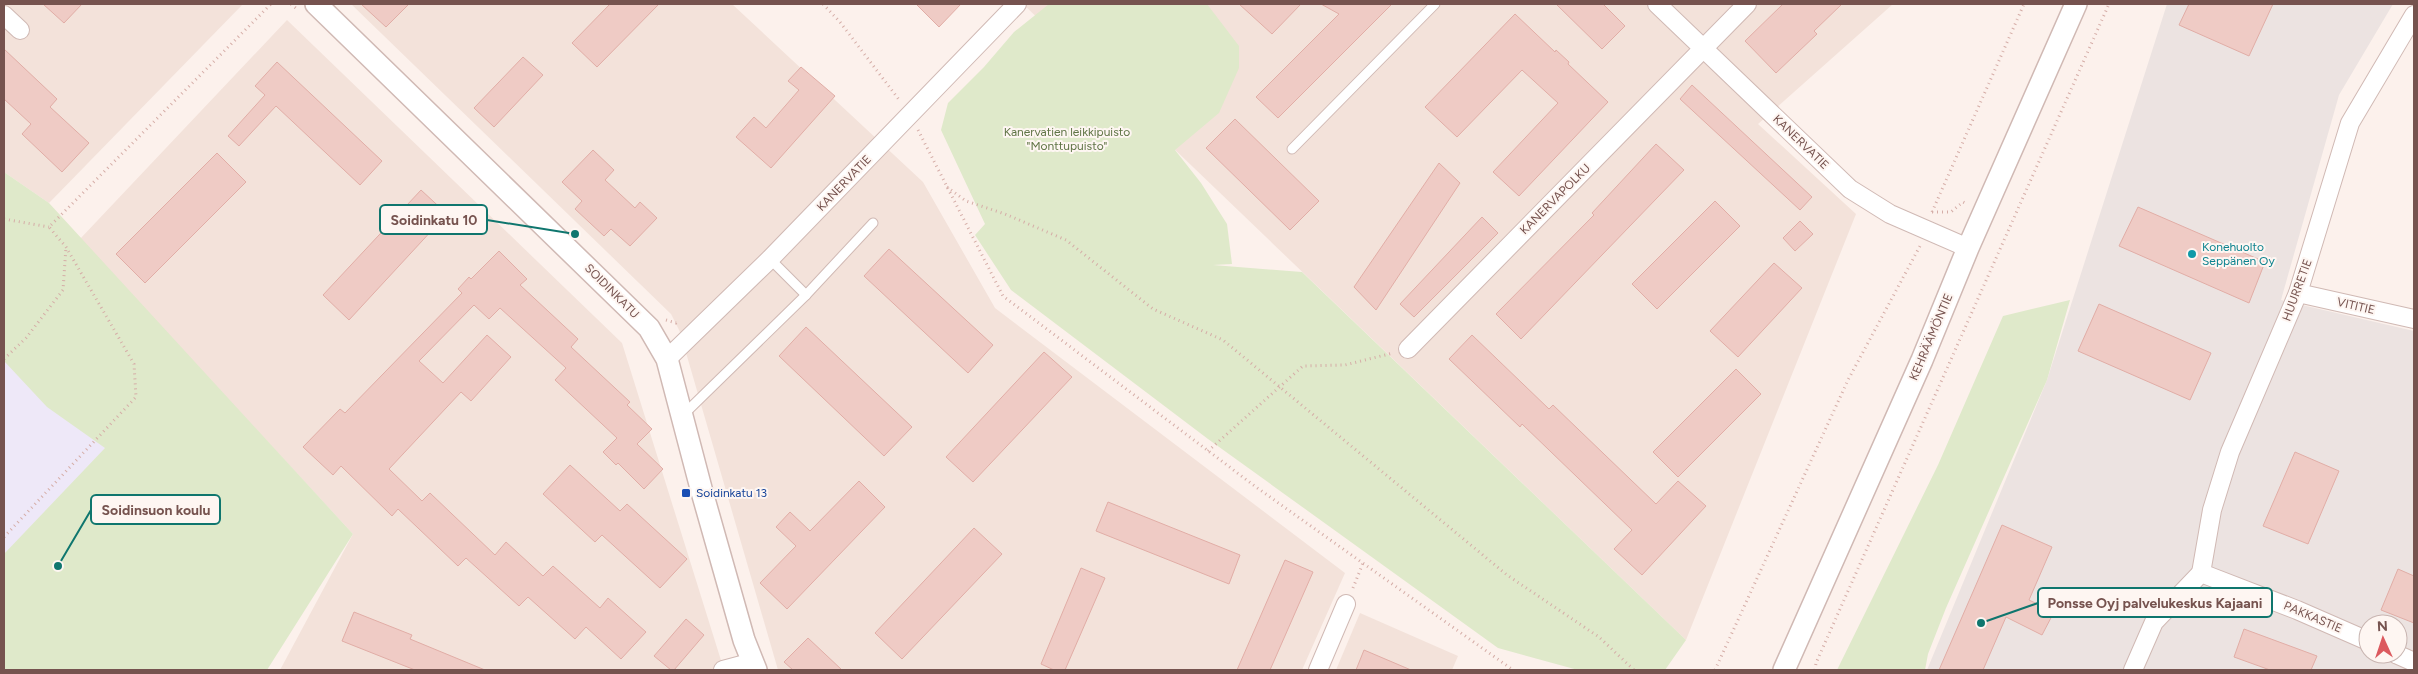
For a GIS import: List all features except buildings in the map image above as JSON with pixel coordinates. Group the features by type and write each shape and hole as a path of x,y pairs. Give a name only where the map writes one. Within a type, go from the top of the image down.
{"street":[{"name":"KANERVATIE","path":"667,359 770,259 1017,4"},
{"name":"KANERVATIE","path":"1657,4 1850,189 1890,214 1968,248"},
{"name":"KANERVAPOLKU","path":"1408,349 1747,4"},
{"name":"KEHRÄÄMÖNTIE","path":"1784,670 1922,360 1984,211 2076,4"},
{"name":"SOIDINKATU","path":"307,7 649,328 667,359 681,417 744,640 754,666"},
{"path":"4,15 20,30"},
{"name":"HUURRETIE","path":"2202,574 2212,510 2230,452 2298,293 2350,122 2414,15"},
{"name":"VITITIE","path":"2298,293 2414,319"},
{"path":"2133,670 2154,622 2202,574"},
{"name":"PAKKASTIE","path":"2202,574 2297,610 2358,637"},
{"path":"1318,670 1346,604"},
{"path":"723,670 754,666"}],"lane":[{"path":"1292,149 1436,4"},
{"path":"681,417 806,295 873,223"},
{"path":"770,259 806,295"}],"path":[{"path":"50,228 271,4"},
{"path":"291,4 307,7"},
{"path":"823,4 840,22 910,116 1004,296 1208,451 1513,670"},
{"path":"1932,212 2024,4"},
{"path":"1815,670 1816,663 2109,4"},
{"path":"892,107 905,93"},
{"path":"945,185 966,201 1005,214 1066,240 1153,309 1223,340 1408,491 1507,575 1599,637 1634,670"},
{"path":"1924,208 1932,212 1951,212 1963,202 1984,211"},
{"path":"4,219 50,228 66,247 134,364 136,397 4,537"},
{"path":"1715,670 1848,380 1928,230"},
{"path":"4,359 26,338 63,290 66,247"},
{"path":"661,318 676,323 683,319"},
{"path":"1208,451 1303,366 1345,365 1408,349"},
{"path":"1346,604 1363,563"}],"shaded area":[{"path":"4,4 243,4 49,203 4,172"},
{"path":"351,4 732,4 923,182 995,308 1345,573 1302,670 778,670 680,332 671,314"},
{"path":"1023,4 1893,4 1758,124 1856,214 1686,640"},
{"path":"2167,4 2393,4 2339,95 2281,300 2414,331 2414,670 1927,670 2047,380"},
{"path":"287,20 622,343 724,670 280,670 353,534 80,239"},
{"path":"4,309 161,461 4,670"},
{"path":"1360,613 1458,656 1452,670 1336,670"}],"green space":[{"name":"Kanervatien leikkipuisto \"Monttupuisto\"","path":"1049,4 1207,4 1239,46 1239,68 1219,113 1175,150 1201,183 1227,224 1232,264 1213,265 1302,272 1686,640 1665,670 1578,670 1498,648 1208,439 1011,290 975,235 985,224 941,130 948,103 984,67 1014,32"},
{"path":"4,172 49,203 353,534 267,670 4,670 4,554 105,448 47,407 4,361"},
{"path":"2070,300 2047,380 1946,608 1928,654 1925,670 1837,670 1938,465 2003,316"}],"place":[{"name":"Soidinkatu 10","path":"575,234"},
{"name":"Konehuolto Seppänen Oy","path":"2192,254"},
{"name":"Soidinkatu 13","path":"686,493"},
{"name":"Soidinsuon koulu","path":"58,566"},
{"name":"Ponsse Oyj palvelukeskus Kajaani","path":"1981,623"}]}
